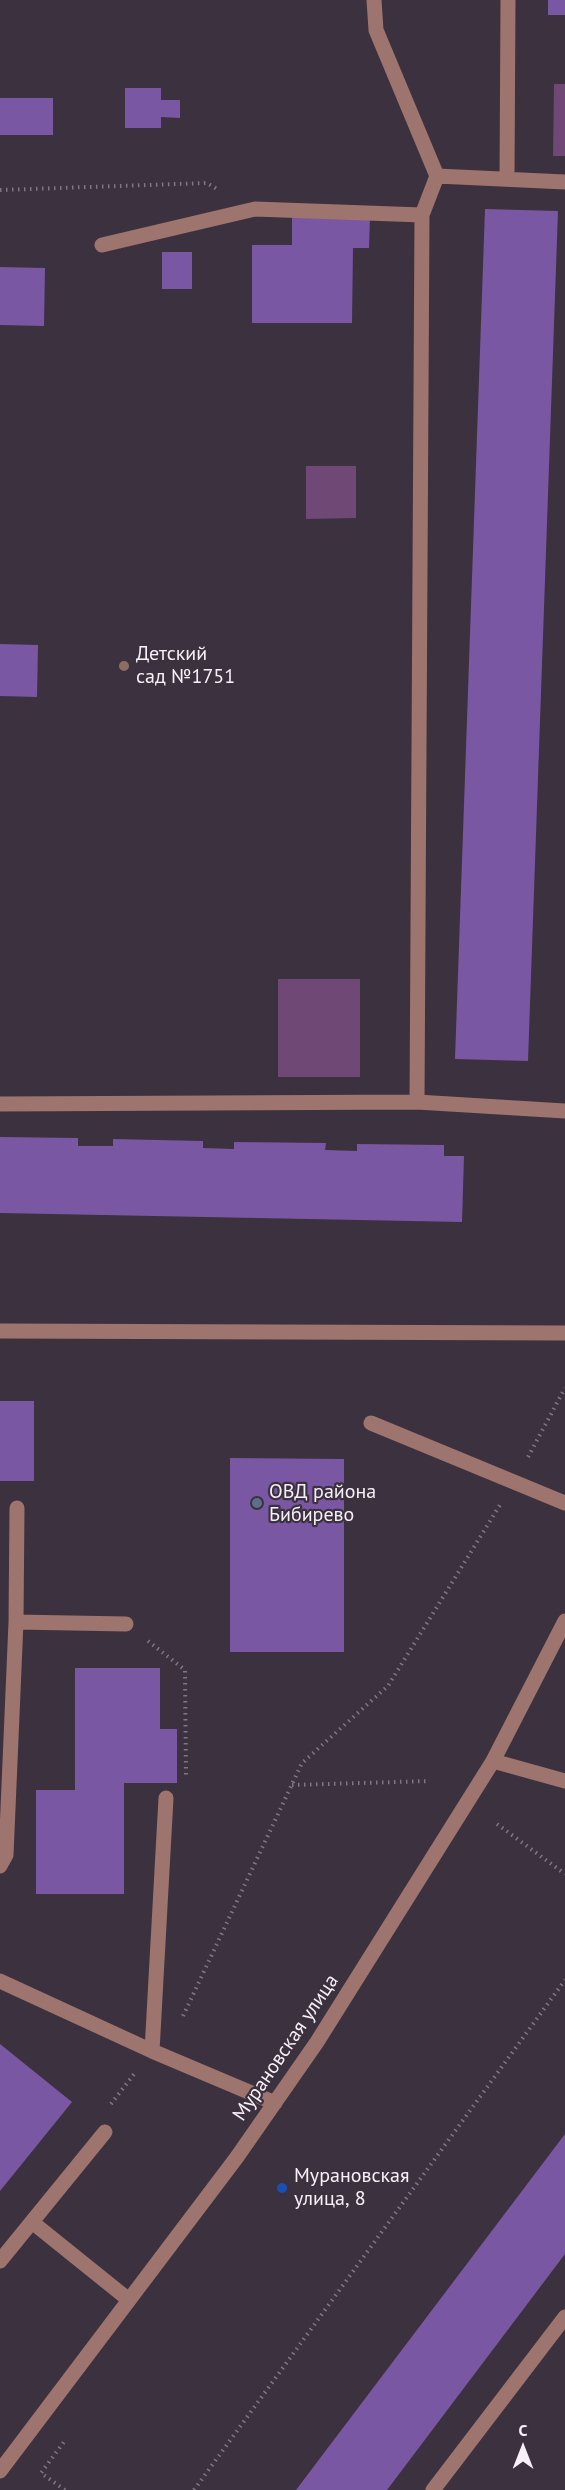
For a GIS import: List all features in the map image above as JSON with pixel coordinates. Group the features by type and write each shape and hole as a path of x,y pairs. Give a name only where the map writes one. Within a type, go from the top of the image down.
{"street":[{"path":"374,0 376,30 437,176 422,215 417,1102"},
{"path":"507,180 508,0"},
{"path":"437,176 565,182"},
{"path":"102,245 255,209 422,215"},
{"path":"0,1104 417,1102 565,1111"},
{"path":"0,1331 565,1333"},
{"path":"371,1423 565,1503"},
{"path":"0,1866 6,1854 16,1622 17,1508"},
{"name":"Мурановская улица","path":"0,2471 275,2103 493,1761 565,1620"},
{"path":"16,1622 126,1624"},
{"path":"493,1761 565,1781"},
{"path":"152,2051 166,1798"},
{"path":"0,1981 152,2051 275,2103"},
{"path":"0,2261 105,2132"},
{"path":"32,2222 129,2300"},
{"path":"433,2490 565,2317"}],"path":[{"path":"0,190 207,183 255,209"},
{"path":"111,2105 152,2051 185,2014 302,1763 388,1686 515,1481 565,1388"},
{"path":"126,1624 185,1670 186,1797 166,1798"},
{"path":"292,1785 430,1781"},
{"path":"497,1824 565,1874"},
{"path":"194,2490 565,1980"},
{"path":"65,2490 41,2474 66,2439"}],"shaded area":[{"path":"554,84 565,84 565,156 553,156"},
{"path":"306,466 356,466 356,518 306,519"},
{"path":"278,979 360,979 360,1077 278,1077"}],"building":[{"path":"548,0 565,0 565,15 548,15"},
{"path":"125,88 161,88 161,100 180,100 180,118 161,117 161,128 125,128"},
{"path":"0,98 53,98 53,135 0,135"},
{"path":"485,209 558,211 528,1061 455,1059"},
{"path":"292,215 370,216 369,248 353,248 352,323 252,323 252,245 292,245"},
{"path":"162,252 192,252 192,289 162,289"},
{"path":"0,267 45,268 44,326 0,325"},
{"path":"0,644 38,645 37,697 0,696"},
{"path":"0,1137 78,1138 78,1146 113,1146 113,1139 203,1141 203,1148 234,1149 234,1142 326,1143 325,1150 357,1151 357,1144 444,1145 444,1156 464,1156 462,1222 0,1213"},
{"path":"0,1401 34,1401 34,1481 0,1481"},
{"path":"230,1458 344,1459 344,1652 230,1652"},
{"path":"75,1668 160,1668 160,1729 177,1729 177,1783 124,1783 124,1894 36,1894 36,1790 75,1790"},
{"path":"0,2044 72,2102 0,2191"},
{"path":"565,2134 565,2254 387,2490 296,2490"}],"place":[{"name":"Детский сад №1751","path":"124,666"},
{"name":"ОВД района Бибирево","path":"257,1503"},
{"name":"Мурановская улица, 8","path":"282,2188"}]}
